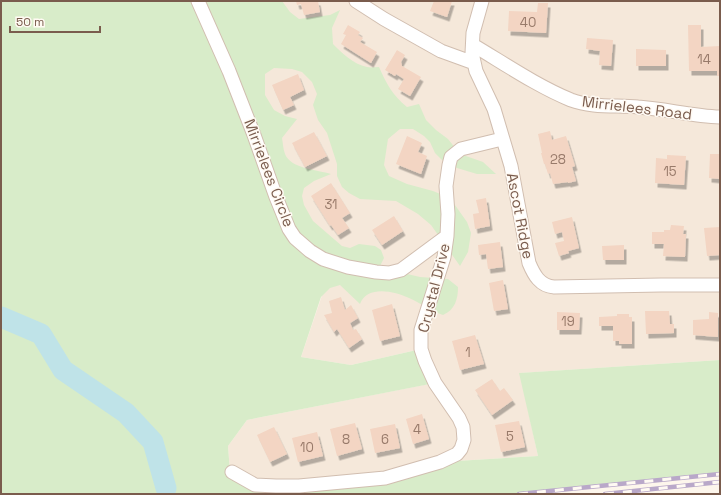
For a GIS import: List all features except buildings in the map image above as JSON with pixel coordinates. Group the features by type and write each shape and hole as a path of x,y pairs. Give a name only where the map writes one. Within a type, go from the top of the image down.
{"street":[{"name":"Mirrielees Circle","path":"198,1 229,71 276,197 289,229 295,238 310,251 323,259 348,267 389,273 401,270 447,236"},
{"path":"356,1 384,19 441,51 474,63"},
{"name":"Ascot Ridge","path":"482,1 473,33 472,54 482,85 494,109 511,166 529,264 535,276 542,282 554,286 720,285"},
{"name":"Mirrielees Road","path":"473,45 546,88 573,100 584,103 640,107 720,117"},
{"path":"447,236 448,214 446,186 448,165 451,157 461,149 502,139"},
{"name":"Crystal Drive","path":"232,472 255,485 299,486 386,478 440,462 457,454 461,449 464,440 463,426 435,383 421,349 421,330 444,257 447,236"}],"shaded area":[{"path":"198,1 720,1 720,360 520,373 538,456 440,462 385,478 276,486 230,472 228,446 247,420 434,383 421,349 351,365 301,357 333,263"}],"green space":[{"path":"1,1 282,1 290,12 299,19 330,15 340,10 332,28 333,44 352,61 362,66 379,67 390,89 402,103 407,107 419,104 426,120 448,139 456,149 463,155 483,162 496,174 477,174 457,168 442,160 435,153 430,142 413,129 400,129 388,139 384,165 389,176 407,184 433,191 450,198 467,222 471,233 468,252 460,266 431,225 418,214 396,201 360,199 342,187 337,176 337,164 327,133 318,120 313,105 317,94 312,82 302,72 292,69 274,68 265,74 265,95 274,110 285,116 297,119 282,138 284,152 288,159 299,166 331,174 314,181 304,188 302,196 304,205 313,221 342,246 350,248 359,244 375,246 381,250 384,258 380,266 390,270 420,277 448,279 458,287 458,291 455,304 447,313 443,315 396,293 382,291 368,294 360,304 340,285 330,288 321,297 301,357 351,365 421,349 435,383 247,420 228,446 230,472 238,477 299,486 440,462 538,456 519,373 720,360 720,474 519,494 1,494"}],"waterway":[{"path":"1,317 41,334 63,370 126,413 153,442 166,488"}],"railway":[{"path":"519,494 720,474"},
{"path":"605,494 720,482"}]}
